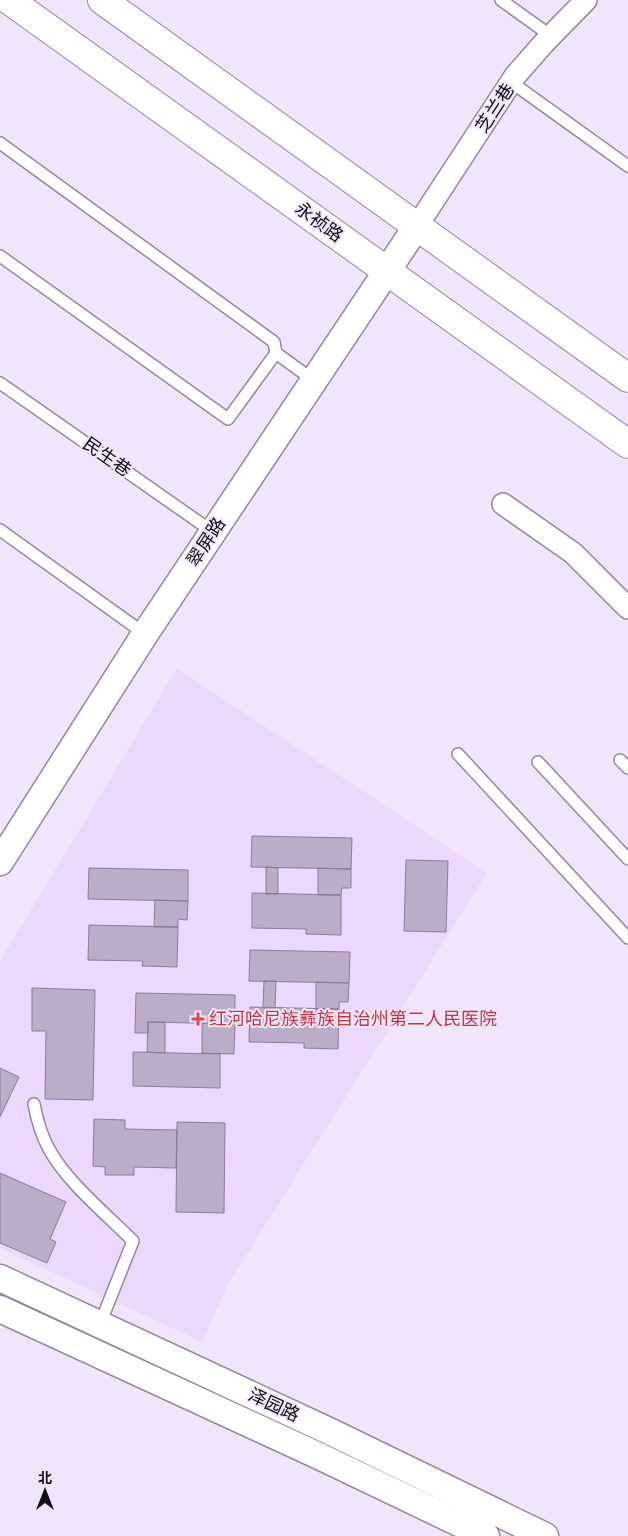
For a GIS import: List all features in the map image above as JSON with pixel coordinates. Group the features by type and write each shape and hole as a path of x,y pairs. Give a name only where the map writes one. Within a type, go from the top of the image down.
{"main road":[{"name":"永祯路","path":"9,0 628,444"},
{"path":"102,0 628,378"}],"street":[{"name":"芝兰巷","path":"417,226 511,82 551,36 586,0"},
{"name":"翠屏路","path":"0,862 145,634 417,226"},
{"path":"503,504 574,553 628,608"},
{"name":"泽园路","path":"0,1278 331,1432 546,1536"},
{"name":"泽园路","path":"0,1308 486,1536"}],"lane":[{"path":"501,0 551,36"},
{"path":"511,82 628,166"},
{"path":"0,143 274,342 276,353 313,380"},
{"path":"0,256 228,419 276,353"},
{"name":"民生巷","path":"0,382 213,532"},
{"path":"0,530 145,634"},
{"path":"458,754 628,938"},
{"path":"538,762 628,860"},
{"path":"34,1104 41,1133 58,1163 132,1241 100,1324"}],"shaded area":[{"name":"红河哈尼族彝族自治州第二人民医院","path":"177,668 487,873 228,1284 202,1342 0,1248 0,961"}],"building":[{"path":"252,836 352,838 351,869 251,867"},
{"path":"406,860 448,861 446,932 404,931"},
{"path":"266,867 278,868 278,894 266,894"},
{"path":"89,868 188,870 188,901 88,899"},
{"path":"318,868 351,869 351,888 342,888 341,895 318,895"},
{"path":"252,893 341,895 341,935 306,934 306,929 252,928"},
{"path":"155,900 188,901 187,920 178,919 178,927 154,927"},
{"path":"89,925 178,927 177,967 142,966 143,961 88,960"},
{"path":"250,950 350,952 349,983 249,981"},
{"path":"264,981 276,981 275,1008 263,1008"},
{"path":"316,982 349,983 348,1002 339,1002 339,1009 316,1009"},
{"path":"32,988 95,990 93,1100 45,1099 46,1031 32,1031"},
{"path":"136,993 235,995 235,1024 148,1022 148,1033 135,1033"},
{"path":"250,1007 339,1009 338,1049 304,1048 304,1043 249,1042"},
{"path":"148,1022 165,1022 165,1053 147,1052"},
{"path":"202,1023 235,1024 234,1054 202,1053"},
{"path":"133,1052 220,1054 220,1088 133,1086"},
{"path":"0,1068 19,1077 0,1117"},
{"path":"94,1119 125,1120 125,1129 177,1130 176,1168 134,1167 134,1175 105,1175 105,1167 93,1166"},
{"path":"177,1122 225,1123 224,1213 176,1212"},
{"path":"0,1173 66,1202 50,1239 56,1242 47,1263 0,1243"}],"place":[{"name":"红河哈尼族彝族自治州第二人民医院","path":"198,1019"}]}
